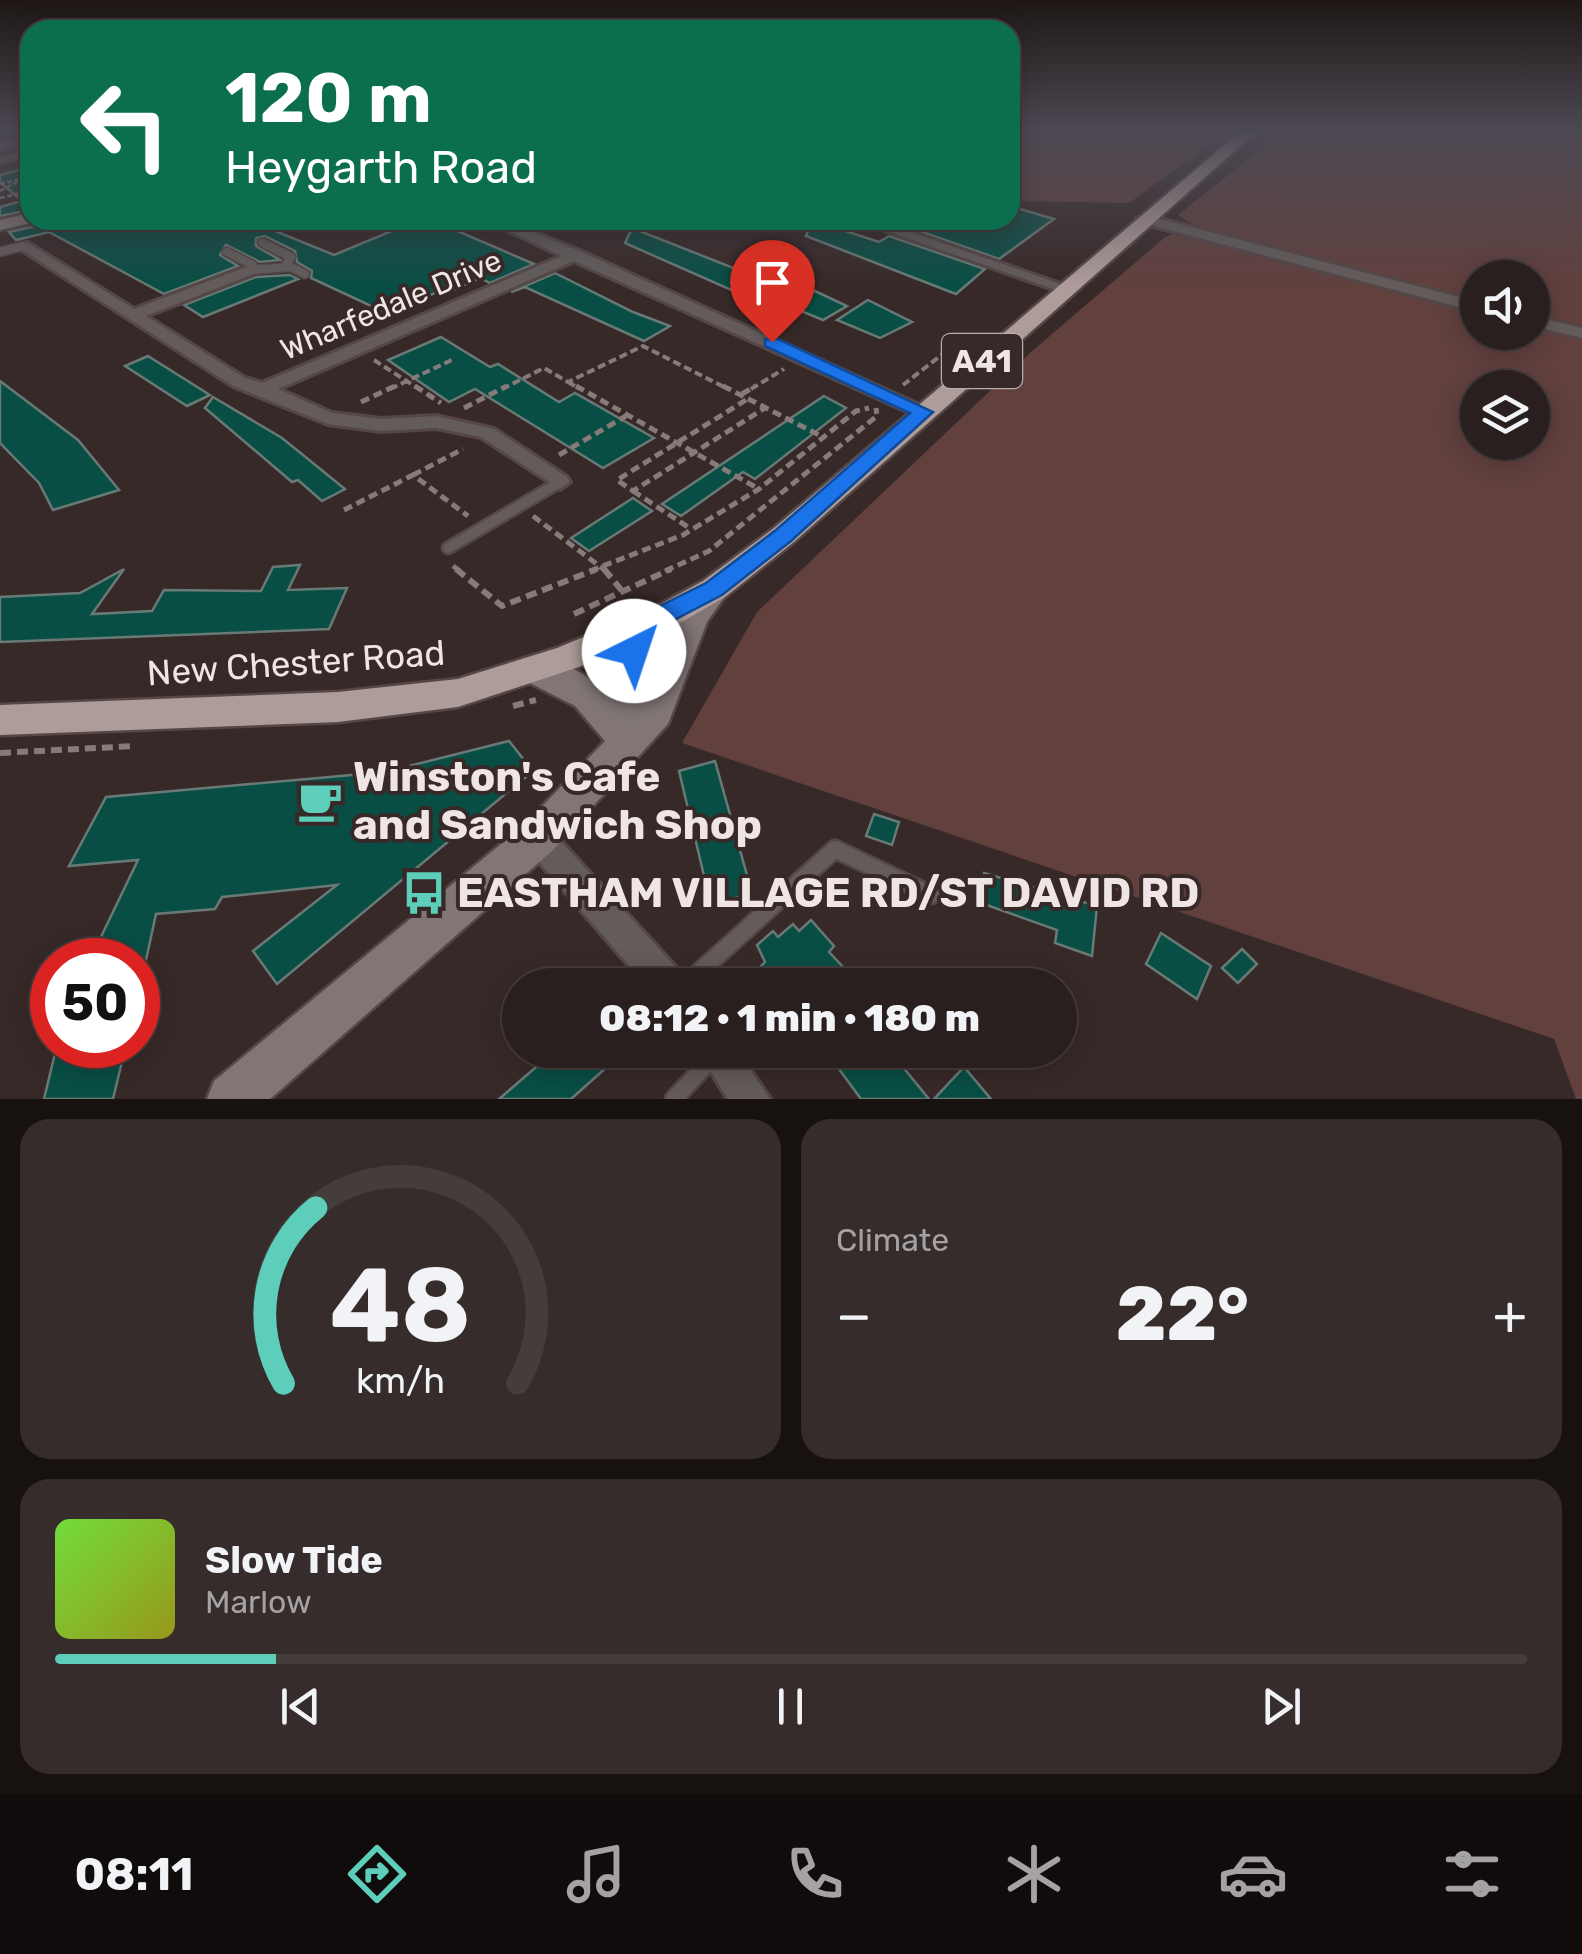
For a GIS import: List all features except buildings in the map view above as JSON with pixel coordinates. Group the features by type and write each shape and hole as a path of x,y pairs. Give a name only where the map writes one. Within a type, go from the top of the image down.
{"highway":[{"name":"New Chester Road","path":"0,720 338,707 458,692 643,626 714,589 784,535 1188,183"}],"main road":[{"path":"232,1099 538,838 655,713 692,616 714,589"},
{"path":"626,742 634,651 643,626"},
{"path":"534,668 572,682 596,698 626,742"}],"street":[{"path":"1144,220 1460,301"},
{"path":"518,230 923,412"},
{"path":"893,230 1064,288"},
{"name":"Wharfedale Drive","path":"23,246 240,382 264,389 577,254"},
{"path":"134,315 251,270"},
{"path":"1550,326 1582,334"},
{"path":"264,389 328,418 381,425 436,422 490,435 560,482"},
{"path":"538,838 653,968"},
{"path":"728,1068 751,1099"}],"lane":[{"path":"261,242 291,257 284,266"},
{"path":"0,252 23,246"},
{"path":"227,252 253,265 251,270 284,266 305,274"},
{"path":"448,548 560,482"},
{"path":"704,968 835,849 931,895"},
{"path":"674,1099 701,1068"}],"path":[{"path":"568,382 643,346 823,437"},
{"path":"357,349 456,412 544,368 687,452 696,452 759,488"},
{"path":"740,395 804,357"},
{"path":"328,418 454,359"},
{"path":"691,529 617,480 748,399"},
{"path":"448,548 449,562 502,606 691,529 759,488 856,411 876,406"},
{"path":"633,490 765,408"},
{"path":"538,467 626,416"},
{"path":"344,510 490,435"},
{"path":"413,475 482,527"},
{"path":"518,505 601,566 624,592"}],"shaded area":[{"path":"1020,183 1156,183 1129,203 1020,201"},
{"path":"1218,183 1582,183 1582,1099 1576,1099 1554,1039 682,743 757,612 1031,352 1164,238 1192,224 1178,215"}],"place":[{"name":"Winston's Cafe and Sandwich Shop","path":"320,801"},
{"name":"EASTHAM VILLAGE RD/ST DAVID RD","path":"424,893"}],"route":[{"path":"634,651 643,626 714,589 784,535 923,412 772,342"}]}
